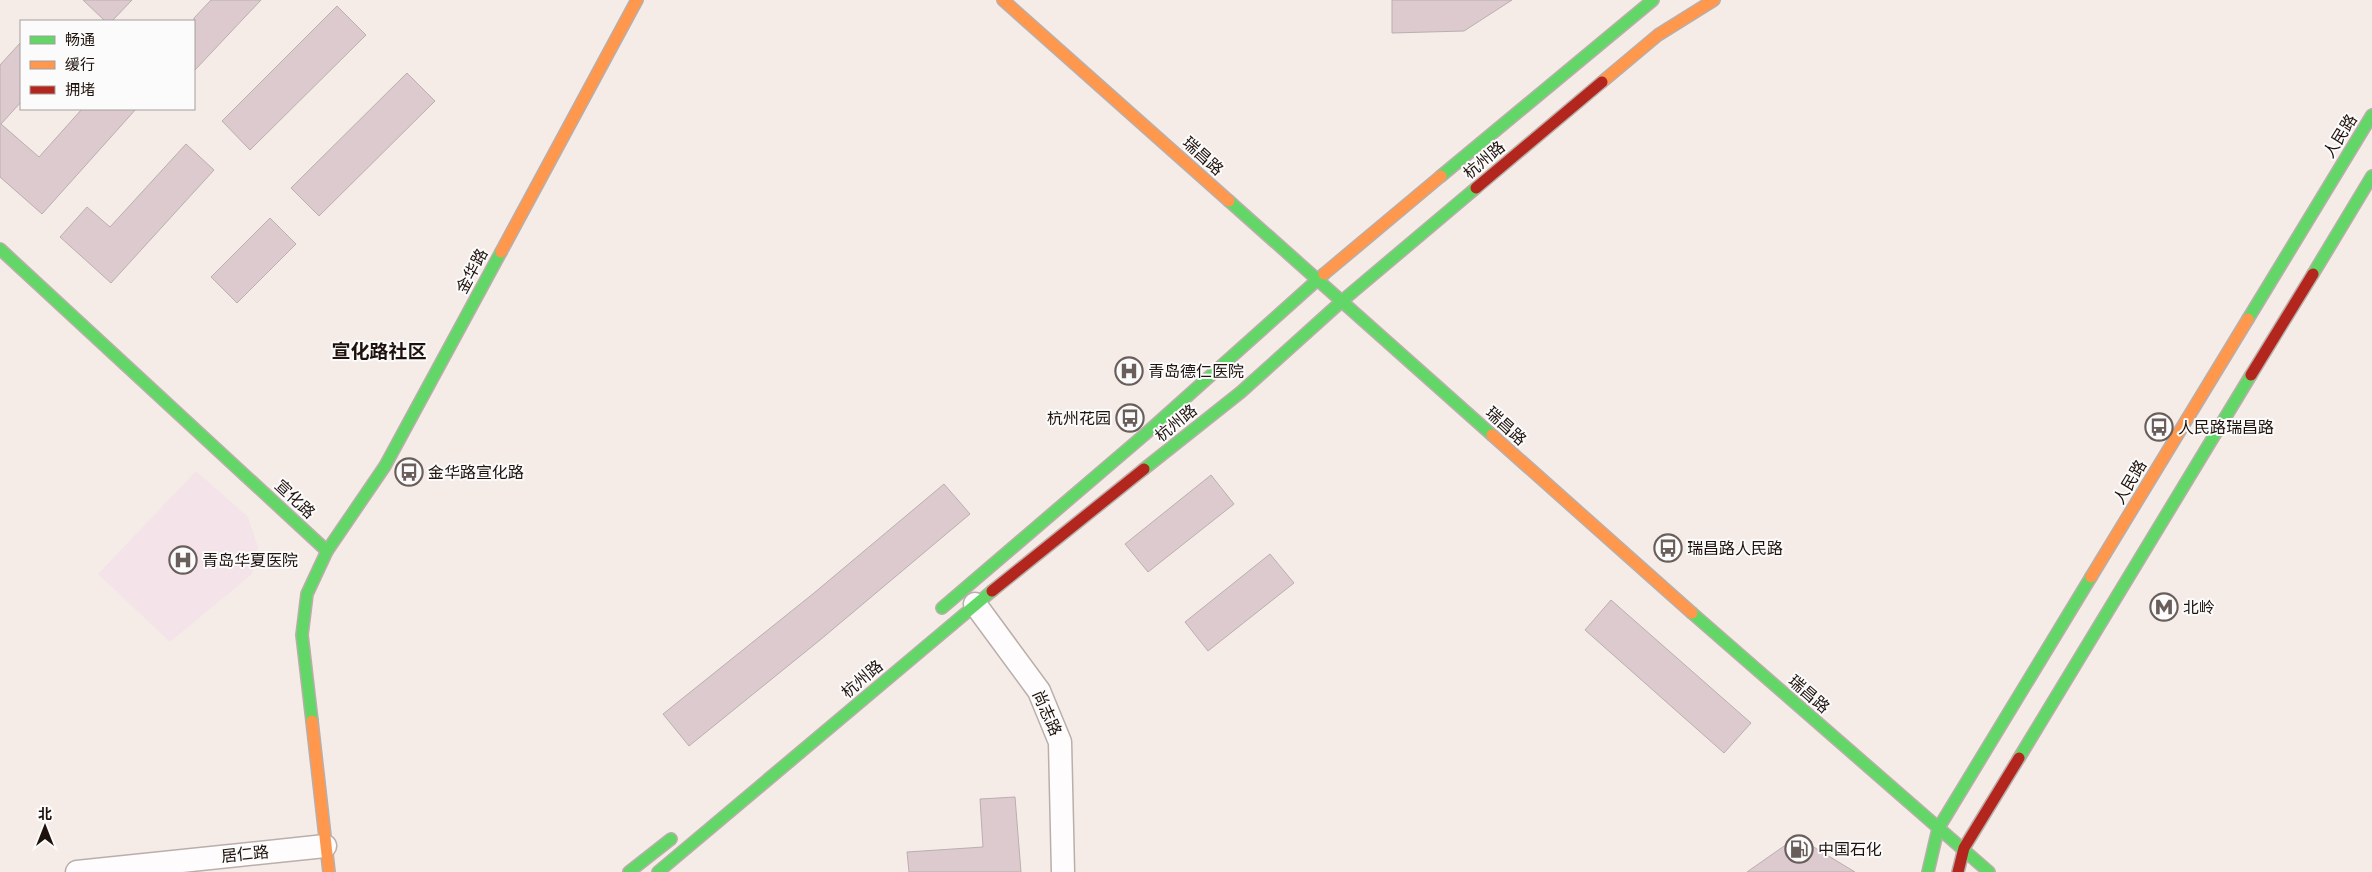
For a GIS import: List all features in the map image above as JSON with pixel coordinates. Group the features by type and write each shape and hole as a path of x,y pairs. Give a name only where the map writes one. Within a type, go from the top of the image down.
{"main road":[{"name":"金华路","path":"327,551 385,466 637,0"},
{"name":"瑞昌路","path":"1003,0 1673,597 1938,829 1964,848 1989,872"},
{"name":"杭州路","path":"930,617 1143,436 1317,279 1653,0"},
{"name":"杭州路","path":"658,872 975,604 1241,392 1342,301 1658,35 1714,0"},
{"name":"人民路","path":"1928,872 1938,829 2372,115"},
{"path":"1958,872 1964,848 2372,176"},
{"name":"宣化路","path":"0,250 327,551"},
{"path":"327,551 307,594 302,635 329,872"},
{"path":"629,872 680,831"}],"street":[{"name":"尚志路","path":"975,604 1039,691 1060,742 1063,872"},
{"name":"居仁路","path":"77,872 325,846"}],"shaded area":[{"name":"青岛华夏医院","path":"196,471 248,517 258,547 252,574 170,642 98,574"}],"building":[{"path":"83,0 132,0 113,20 104,20"},
{"path":"211,0 261,0 195,70 194,18"},
{"path":"1392,0 1512,0 1464,31 1392,33"},
{"path":"337,6 366,35 250,150 222,121"},
{"path":"20,43 20,103 1,124 39,157 81,110 135,110 42,214 0,177 0,65"},
{"path":"407,73 435,101 319,216 291,188"},
{"path":"186,144 214,170 111,283 60,237 87,207 110,227"},
{"path":"270,218 296,244 237,303 211,277"},
{"path":"1211,475 1234,504 1148,572 1125,544"},
{"path":"944,484 970,514 820,640 689,746 663,714 814,593"},
{"path":"1270,554 1294,583 1208,651 1185,622"},
{"path":"1611,600 1751,723 1724,753 1585,630"},
{"path":"1015,797 1021,872 909,872 907,852 983,847 980,799"},
{"name":"中国石化","path":"1797,837 1855,872 1747,872"}],"traffic: fast":[{"path":"1441,176 1653,0"},
{"path":"2248,319 2372,115"},
{"path":"2313,274 2372,176"},
{"path":"1144,469 1241,392 1342,301 1476,188"},
{"path":"1229,201 1492,435"},
{"path":"0,249 327,551"},
{"path":"312,721 302,635 307,594 327,551 385,466 501,252"},
{"path":"942,608 1143,436 1324,274"},
{"path":"2019,758 2251,375"},
{"path":"1928,872 1938,829 2091,577"},
{"path":"658,872 992,591"},
{"path":"1692,613 1989,872"},
{"path":"629,872 671,839"}],"traffic: slow":[{"path":"501,252 637,0"},
{"path":"1003,0 1229,201"},
{"path":"1602,82 1658,35 1714,0"},
{"path":"1324,274 1441,176"},
{"path":"2091,577 2248,319"},
{"path":"1492,435 1692,613"},
{"path":"312,721 329,872"}],"traffic: jam":[{"path":"1476,188 1602,82"},
{"path":"2251,375 2313,274"},
{"path":"992,591 1144,469"},
{"path":"1958,872 1964,848 2019,758"}],"place":[{"name":"青岛德仁医院","path":"1129,371"},
{"name":"杭州花园","path":"1130,418"},
{"name":"人民路瑞昌路","path":"2159,427"},
{"name":"金华路宣化路","path":"409,472"},
{"name":"瑞昌路人民路","path":"1668,548"},
{"name":"青岛华夏医院","path":"183,560"},
{"name":"北岭","path":"2164,607"},
{"name":"中国石化","path":"1799,849"}],"district":[{"name":"宣化路社区","path":"379,351"}]}
